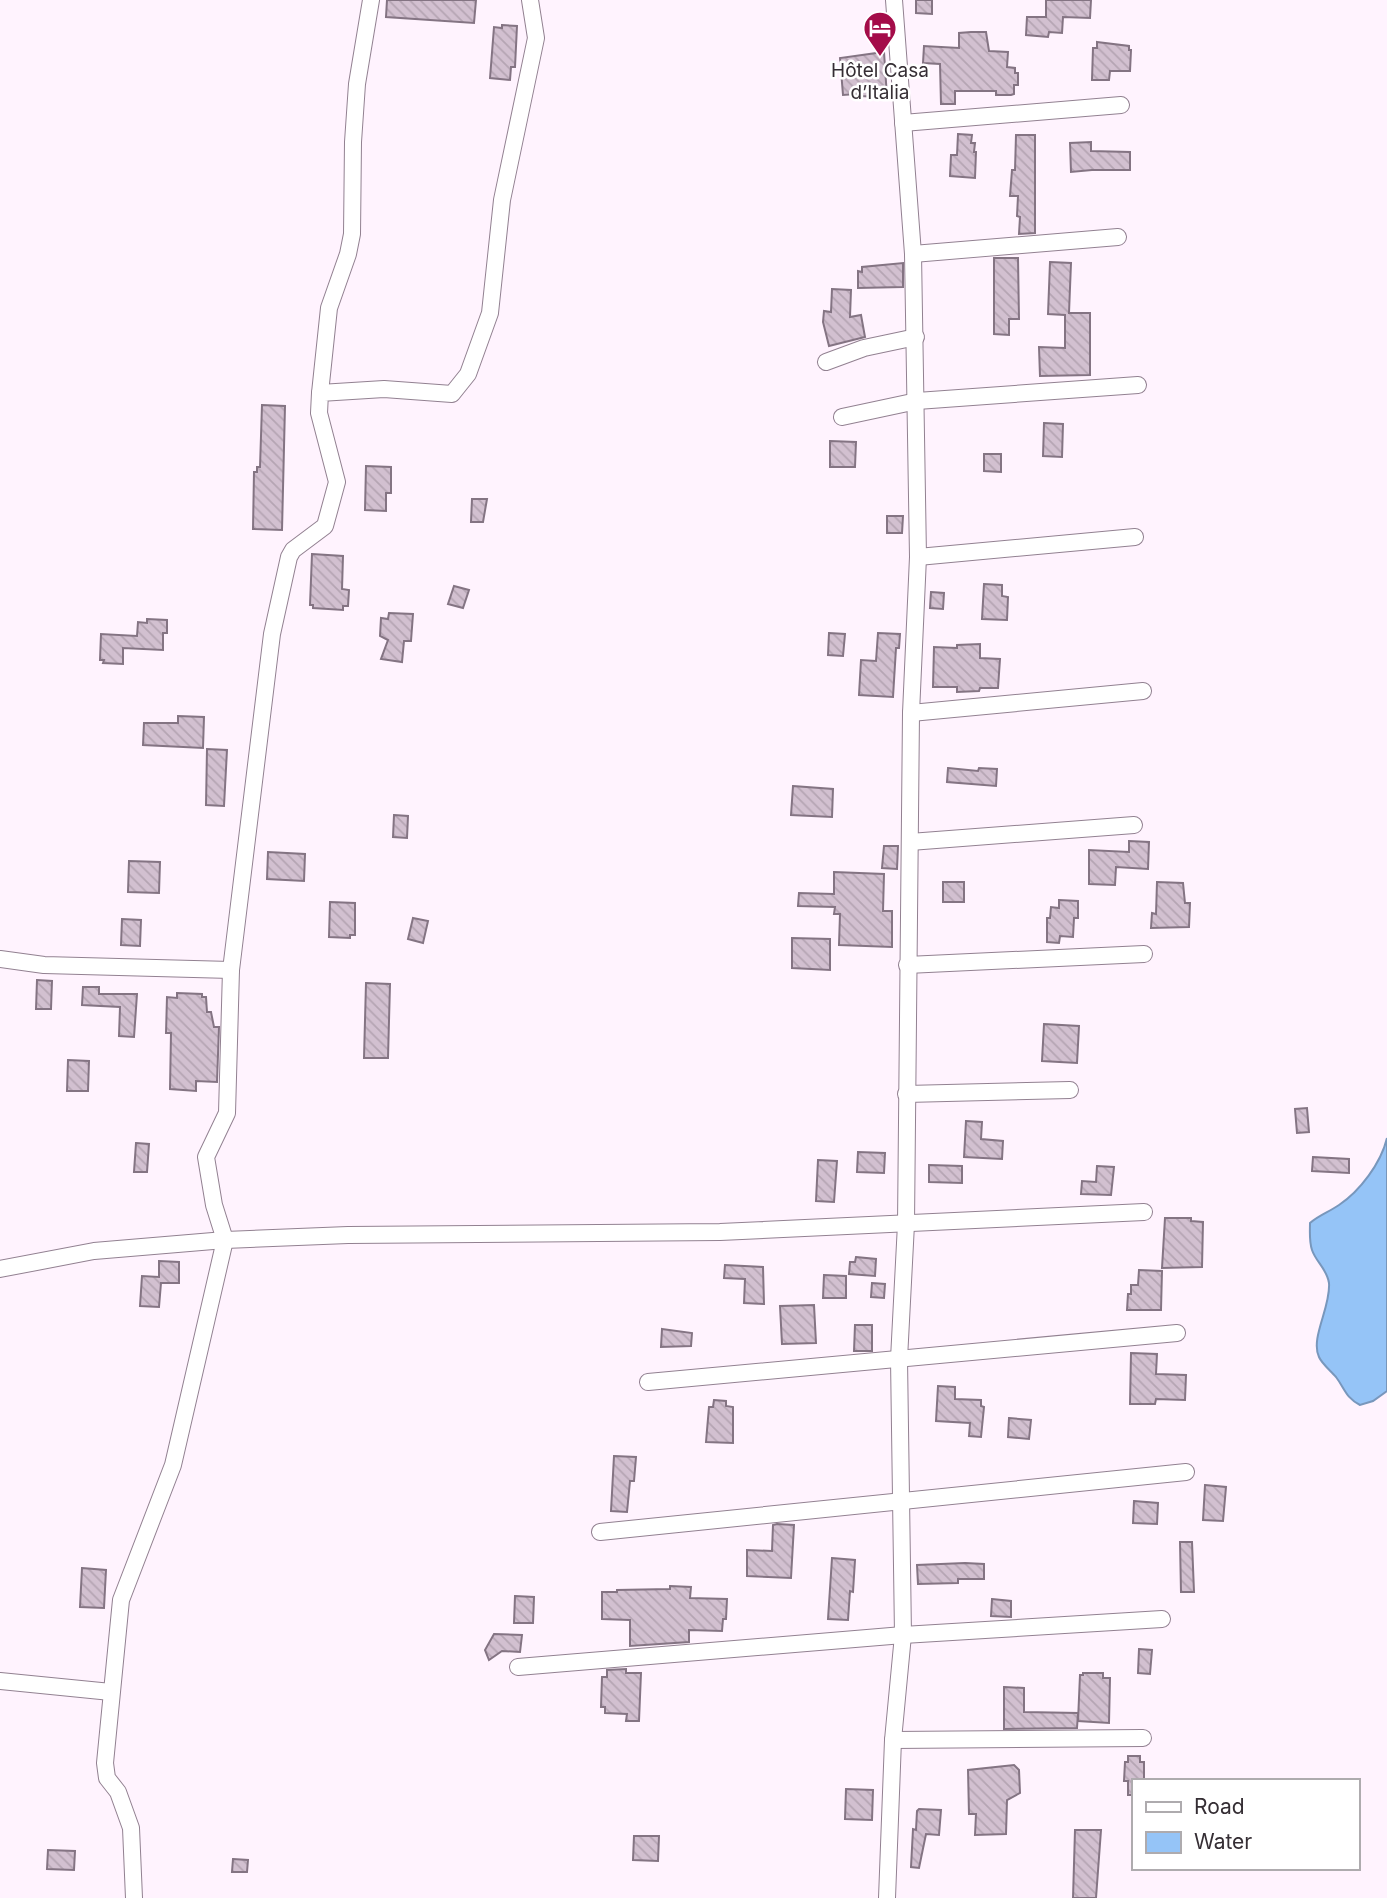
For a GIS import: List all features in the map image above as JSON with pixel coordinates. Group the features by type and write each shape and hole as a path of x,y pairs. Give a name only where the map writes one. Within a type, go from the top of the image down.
{"street":[{"path":"134,1898 131,1828 118,1792 107,1778 105,1763 121,1600 173,1465 225,1240 214,1205 206,1157 227,1113 231,970 272,634 289,557 293,550 325,526 337,482 319,414 320,393 329,308 348,254 352,234 357,84 370,0"},
{"path":"320,393 384,389 452,394 468,374 490,313 502,200 536,38 530,0"},
{"path":"887,1898 893,1740 903,1635 899,1359 906,1224 911,713 918,557 913,254 894,0"},
{"path":"903,123 1121,105"},
{"path":"913,254 1118,237"},
{"path":"826,362 864,348 916,337"},
{"path":"842,417 917,401 1138,385"},
{"path":"918,557 1135,537"},
{"path":"911,713 1143,691"},
{"path":"910,842 1135,825"},
{"path":"907,965 1144,954"},
{"path":"0,959 44,965 231,970"},
{"path":"906,1094 1070,1090"},
{"path":"0,1269 94,1251 225,1240 348,1235 720,1232 1144,1212"},
{"path":"648,1382 1177,1333"},
{"path":"600,1532 1185,1472"},
{"path":"518,1667 903,1635 1162,1619"},
{"path":"0,1681 111,1692"},
{"path":"893,1740 1143,1738"}],"water":[{"path":"1387,1138 1387,1391 1373,1401 1360,1405 1349,1396 1319,1357 1317,1341 1329,1283 1312,1250 1310,1223 1347,1199 1362,1184 1380,1157"}],"building":[{"path":"387,0 476,0 474,23 386,17"},
{"path":"916,0 932,0 932,14 916,13"},
{"path":"1046,0 1091,0 1090,18 1063,17 1062,33 1049,32 1048,37 1026,35 1027,17 1046,17"},
{"path":"502,25 517,26 515,67 511,67 510,80 490,78 494,27 502,28"},
{"path":"986,32 989,51 1008,52 1007,67 1015,68 1018,85 1014,85 1014,94 1011,95 996,95 996,91 955,91 955,104 941,104 940,64 923,63 924,46 959,48 959,33"},
{"path":"1097,42 1129,46 1130,71 1110,71 1109,80 1092,80 1093,48 1097,48"},
{"path":"884,52 887,97 843,95 840,58"},
{"path":"958,134 972,135 971,143 975,143 976,152 975,178 950,176 951,155 957,155"},
{"path":"1016,135 1035,135 1035,233 1019,234 1018,196 1010,196 1012,170 1015,170"},
{"path":"1091,142 1091,151 1130,152 1130,170 1071,172 1070,143"},
{"path":"994,258 1018,258 1019,319 1009,319 1009,335 994,334"},
{"path":"1050,262 1071,263 1069,313 1090,313 1090,375 1040,376 1039,347 1065,348 1065,315 1048,314"},
{"path":"903,263 903,287 858,288 858,271 862,272 862,267"},
{"path":"832,289 851,290 850,317 861,315 865,337 829,346 823,322 824,311 831,312"},
{"path":"262,405 285,406 282,530 253,529 254,472 260,467"},
{"path":"1044,423 1063,424 1062,457 1043,456"},
{"path":"830,441 856,442 855,467 830,467"},
{"path":"984,454 1001,454 1001,472 984,471"},
{"path":"366,466 391,467 391,493 386,493 386,511 365,510"},
{"path":"472,499 487,499 483,522 471,522"},
{"path":"887,516 903,516 902,533 887,533"},
{"path":"312,554 343,556 342,589 349,590 348,606 343,606 343,610 313,608 313,605 310,605"},
{"path":"984,584 1002,585 1002,596 1008,597 1007,620 982,619"},
{"path":"454,586 469,590 463,608 448,604"},
{"path":"931,592 944,593 943,609 930,608"},
{"path":"389,613 413,614 411,641 404,641 402,662 381,659 388,640 380,636 381,618 388,619"},
{"path":"147,619 167,620 167,633 163,633 163,650 123,648 123,664 103,663 104,660 100,660 101,634 137,636 138,622 147,623"},
{"path":"829,633 845,634 843,656 828,655"},
{"path":"878,633 900,634 899,648 896,648 893,697 859,695 861,660 876,661"},
{"path":"980,644 980,658 1000,659 998,688 957,692 957,687 933,687 934,647 957,648 957,645"},
{"path":"178,716 204,717 203,748 143,745 144,723 178,723"},
{"path":"207,749 227,750 224,806 206,805"},
{"path":"948,768 978,771 979,768 997,769 996,786 947,782"},
{"path":"793,786 833,789 832,817 791,815"},
{"path":"394,815 408,816 407,838 393,837"},
{"path":"1129,841 1149,842 1148,869 1116,867 1115,885 1089,884 1089,850 1129,852"},
{"path":"884,846 898,846 897,869 882,868"},
{"path":"268,852 305,854 304,881 267,879"},
{"path":"129,861 160,862 159,893 128,892"},
{"path":"834,872 884,874 883,911 892,911 892,947 839,945 840,914 834,914 835,907 798,906 799,893 834,894"},
{"path":"943,882 964,882 964,902 943,902"},
{"path":"1157,882 1183,883 1185,903 1190,903 1189,927 1151,928 1152,913 1156,914"},
{"path":"1059,900 1078,901 1078,918 1074,918 1073,937 1060,936 1059,943 1047,942 1047,918 1050,918 1051,907 1059,908"},
{"path":"330,902 355,903 355,935 350,935 350,938 329,937"},
{"path":"413,918 428,921 423,943 408,939"},
{"path":"122,919 141,920 140,946 121,945"},
{"path":"792,938 830,939 830,970 792,968"},
{"path":"37,980 52,981 51,1009 36,1009"},
{"path":"366,983 390,984 388,1058 364,1058"},
{"path":"83,987 99,987 99,994 137,994 134,1037 119,1036 120,1007 82,1005"},
{"path":"177,993 202,994 202,997 206,997 207,1012 211,1012 214,1027 219,1027 217,1082 196,1081 196,1091 170,1089 171,1033 166,1033 167,997 177,998"},
{"path":"1044,1024 1079,1026 1077,1063 1042,1061"},
{"path":"68,1060 89,1061 88,1091 67,1091"},
{"path":"1307,1108 1309,1132 1297,1133 1295,1109"},
{"path":"966,1121 982,1122 981,1139 1003,1141 1002,1159 964,1157"},
{"path":"136,1143 149,1144 147,1172 134,1172"},
{"path":"858,1152 885,1153 884,1173 857,1172"},
{"path":"1313,1157 1349,1159 1349,1173 1312,1171"},
{"path":"818,1160 837,1161 834,1202 816,1201"},
{"path":"929,1165 962,1166 962,1183 929,1182"},
{"path":"1097,1166 1114,1167 1111,1195 1081,1194 1082,1181 1096,1182"},
{"path":"1165,1218 1191,1218 1191,1221 1203,1222 1202,1267 1162,1268"},
{"path":"856,1257 876,1259 875,1276 849,1274 850,1262 855,1262"},
{"path":"159,1261 179,1262 179,1283 161,1283 159,1307 140,1306 142,1276 159,1277"},
{"path":"725,1265 763,1267 764,1304 744,1303 745,1279 724,1278"},
{"path":"1139,1270 1162,1271 1161,1310 1127,1310 1128,1294 1131,1294 1131,1285 1138,1285"},
{"path":"824,1275 846,1276 846,1298 823,1298"},
{"path":"872,1283 885,1284 884,1298 871,1297"},
{"path":"814,1305 816,1343 782,1344 780,1306"},
{"path":"855,1325 872,1325 872,1351 854,1351"},
{"path":"662,1329 692,1333 691,1346 661,1347"},
{"path":"1131,1353 1157,1354 1156,1374 1186,1375 1185,1400 1156,1399 1155,1404 1130,1404"},
{"path":"938,1386 955,1387 955,1399 981,1400 981,1406 984,1407 981,1437 969,1436 970,1423 936,1421"},
{"path":"714,1400 726,1401 726,1406 733,1407 733,1443 706,1442 709,1407 713,1407"},
{"path":"1009,1418 1031,1420 1029,1439 1008,1437"},
{"path":"614,1456 636,1457 627,1512 611,1511"},
{"path":"1205,1485 1226,1487 1223,1521 1203,1520"},
{"path":"1134,1501 1158,1503 1157,1524 1133,1523"},
{"path":"773,1525 794,1525 791,1578 747,1576 747,1550 772,1551"},
{"path":"1180,1542 1192,1542 1194,1592 1181,1592"},
{"path":"832,1558 855,1560 848,1620 828,1619"},
{"path":"984,1564 984,1579 918,1584 917,1565"},
{"path":"82,1568 106,1570 104,1608 80,1607"},
{"path":"670,1586 691,1587 690,1598 727,1599 722,1631 689,1630 689,1642 630,1646 630,1620 602,1619 602,1592 670,1589"},
{"path":"515,1596 534,1597 533,1623 514,1623"},
{"path":"992,1599 1011,1601 1011,1617 991,1616"},
{"path":"494,1634 522,1635 520,1652 502,1651 489,1660 485,1650"},
{"path":"1139,1649 1152,1650 1150,1674 1138,1673"},
{"path":"626,1669 626,1673 641,1673 639,1721 626,1721 627,1714 605,1713 605,1707 601,1707 602,1677 607,1677 607,1670"},
{"path":"1103,1673 1103,1678 1110,1678 1109,1723 1078,1721 1080,1675"},
{"path":"1004,1687 1024,1688 1024,1712 1078,1713 1077,1728 1004,1729"},
{"path":"1128,1756 1140,1756 1140,1762 1144,1762 1144,1779 1132,1779 1132,1795 1128,1795 1128,1781 1124,1781 1125,1762 1128,1762"},
{"path":"1014,1765 1019,1770 1020,1793 1007,1800 1006,1834 975,1835 976,1814 969,1814 968,1770"},
{"path":"846,1789 873,1790 872,1820 845,1819"},
{"path":"919,1809 941,1810 939,1835 926,1834 919,1868 911,1867 913,1829 916,1830"},
{"path":"1075,1830 1101,1830 1096,1898 1073,1898"},
{"path":"634,1836 659,1836 658,1861 633,1860"},
{"path":"48,1850 75,1851 74,1870 47,1869"},
{"path":"233,1859 248,1860 247,1872 232,1872"}],"place":[{"name":"Hôtel Casa d’Italia","path":"880,58"}]}
